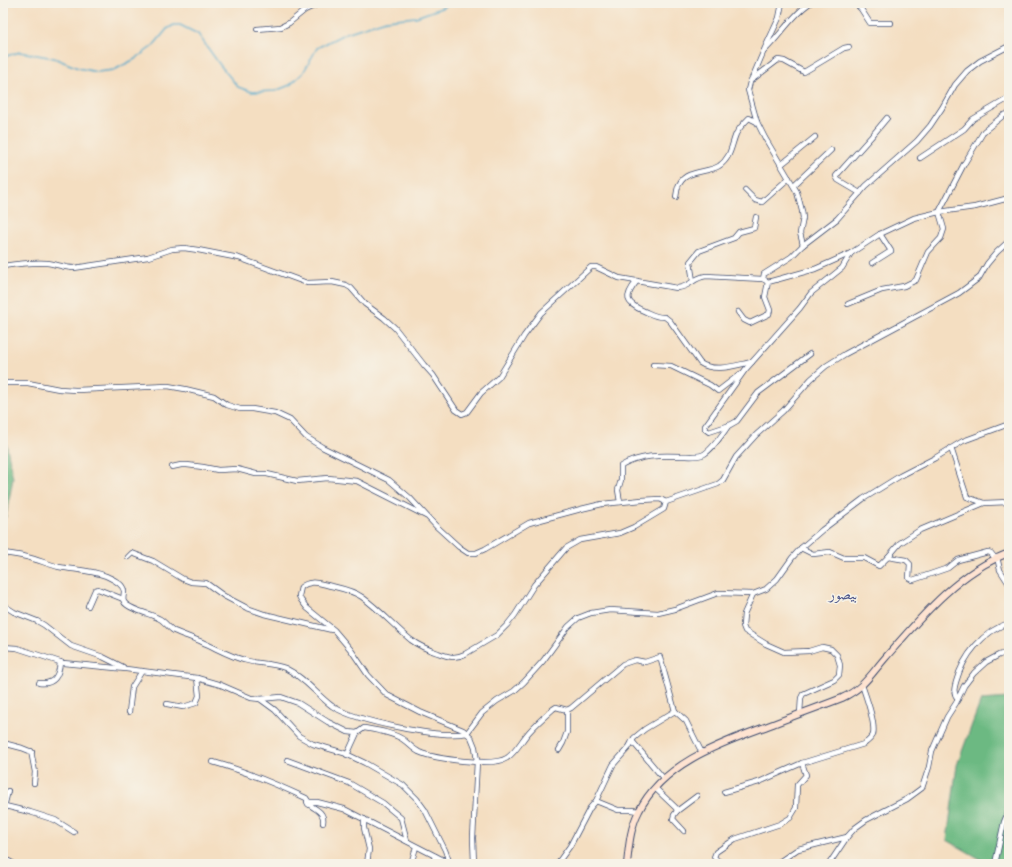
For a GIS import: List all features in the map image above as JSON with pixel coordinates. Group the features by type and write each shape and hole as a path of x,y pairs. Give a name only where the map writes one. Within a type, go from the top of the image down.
{"street":[{"path":"256,28 281,27 290,23 305,10 320,3"},
{"path":"782,3 779,18 750,82 748,90 757,122 797,192 803,218 800,233 803,245"},
{"path":"763,52 775,41 801,9 810,3"},
{"path":"855,3 870,23 891,23"},
{"path":"763,279 764,274 791,257 803,245 837,219 866,186 908,150 923,134 942,108 955,85 967,71 980,61 1009,46"},
{"path":"750,82 778,60 784,61 804,72 844,48 849,47"},
{"path":"920,158 964,129 973,119 1009,98"},
{"path":"848,304 882,290 904,286 916,280 928,252 943,234 944,229 939,212 964,164 984,131 1007,115 1009,110"},
{"path":"676,197 680,182 691,174 706,171 718,166 728,157 736,134 749,118 757,122"},
{"path":"860,194 838,180 836,176 887,118"},
{"path":"782,164 815,137"},
{"path":"794,185 830,150"},
{"path":"745,190 755,200 762,202 789,178"},
{"path":"3,266 36,262 74,268 148,257 172,249 184,248 239,258 307,282 332,282 346,285 352,288 365,304 395,328 433,375 456,410 462,414 467,412 481,393 499,377 524,336 541,313 591,267 596,267 619,278 677,288 684,287 699,277 706,276 763,279 768,282 815,269 851,253 880,234 914,218 939,212 975,207 1009,198"},
{"path":"693,281 690,262 699,251 734,238 739,232 754,228 756,217"},
{"path":"872,263 891,251 880,234"},
{"path":"3,383 28,383 59,389 76,390 168,386 214,396 227,405 240,409 275,413 290,420 306,437 322,447 389,480 410,498 427,517 459,547 468,553 476,553 528,523 602,504 650,499 660,499 666,502 718,484 723,480 736,457 783,411 811,379 826,366 845,354 959,293 979,278 987,264 997,252 1009,242"},
{"path":"730,425 710,432 705,429 705,426 745,370 800,308 812,292 842,268 851,253"},
{"path":"637,281 628,292 628,299 631,305 658,317 665,317 670,321 700,363 712,369 752,362"},
{"path":"738,312 744,320 750,323 769,314 770,310 765,297 768,282"},
{"path":"620,502 618,490 621,480 621,466 630,461 647,457 661,455 702,455 706,453 730,425 739,418 758,393 810,354"},
{"path":"653,365 671,366 710,385 718,391 745,370"},
{"path":"3,553 106,576 118,582 121,586 124,592 123,598 127,605 161,620 172,630 243,660 284,668 299,676 334,707 354,715 382,723 440,734 458,735 467,733 482,713 498,700 514,691 524,682 543,661 568,627 575,620 599,611 610,610 658,613 675,609 718,594 754,594 766,589 773,583 801,548 863,499 900,476 951,448 973,437 1009,424"},
{"path":"951,448 966,496 969,499 984,503 1009,502"},
{"path":"172,468 180,465 187,465 218,470 237,469 298,481 328,478 357,482 427,517"},
{"path":"474,864 473,838 477,761 475,747 467,733 387,695 368,675 351,650 334,630 307,608 301,600 301,587 306,583 312,582 342,588 360,596 420,646 452,658 460,657 497,635 507,625 534,585 566,548 580,540 596,536 607,536 634,528 664,509 666,502"},
{"path":"801,548 813,554 830,552 844,558 864,558 879,566 900,543 920,530 984,503"},
{"path":"888,556 908,561 910,564 909,576 910,579 914,580 948,568 959,560 988,552 996,558 1000,570 1009,584"},
{"path":"128,557 132,553 191,582 206,583 224,596 247,608 289,620 334,630"},
{"path":"627,864 630,834 639,811 655,788 664,779 679,767 702,753 756,730 847,696 862,685 934,603 952,588 996,558 1009,553"},
{"path":"88,606 96,590 123,598"},
{"path":"754,594 744,614 743,626 746,632 766,644 784,652 809,651 824,647 834,651 838,657 840,668 838,677 803,694 801,698 800,714"},
{"path":"3,605 14,612 44,625 72,646 103,657 126,669"},
{"path":"958,699 954,691 959,673 969,654 990,632 1009,623"},
{"path":"3,646 17,648 60,662 197,678 221,685 251,698 260,699 281,697 298,703 339,728 348,732 356,733"},
{"path":"829,864 847,836 855,828 866,820 907,799 922,788 929,767 932,751 947,717 967,682 979,668 992,658 1009,652"},
{"path":"347,755 356,733 364,728 396,735 424,754 462,761 498,761 506,758 518,748 529,732 553,709 558,707 566,710 570,709 623,664 635,660 644,662 660,657 675,711 686,720 702,753"},
{"path":"39,683 44,684 51,682 56,678 60,662"},
{"path":"128,712 132,687 142,671"},
{"path":"167,704 183,707 196,703 199,696 197,678"},
{"path":"724,792 759,782 802,763 864,744 871,738 873,725 862,685"},
{"path":"260,699 275,710 300,736 313,744 347,755 403,785 417,799 425,810 451,864"},
{"path":"559,750 564,743 567,732 566,710"},
{"path":"557,864 570,846 590,808 596,800 613,765 627,750 636,736 675,711"},
{"path":"632,741 664,779"},
{"path":"3,743 32,752 35,772 34,783"},
{"path":"287,760 349,783 383,803 401,818 407,841"},
{"path":"213,762 282,787 306,798 308,801 307,803 324,817 323,823"},
{"path":"724,864 717,860 714,853 738,838 789,820 797,806 798,785 806,775 802,763"},
{"path":"655,788 676,808 677,811"},
{"path":"8,791 4,809 30,812 55,820 74,832"},
{"path":"684,831 673,816 677,811 697,796"},
{"path":"596,800 616,810 639,811"},
{"path":"308,801 344,809 451,864"},
{"path":"994,864 1004,822 1009,810"},
{"path":"364,819 364,828 369,849 367,864"},
{"path":"776,864 798,849 847,836"},
{"path":"411,864 416,847"},
{"path":"433,864 435,856"},
{"path":"3,858 14,864"}],"green space":[{"path":"3,427 13,478 6,517 3,517"},
{"path":"1009,698 1009,864 989,864 947,840 957,765 981,700"}],"waterway":[{"path":"3,57 20,52 54,58 78,68 97,72 114,70 135,59 153,46 167,29 174,25 180,25 198,34 238,87 252,92 275,91 290,85 303,73 317,48 346,33 386,20 416,17 444,7 448,3"}],"district":[{"name":"بيصور","path":"843,594"}]}
